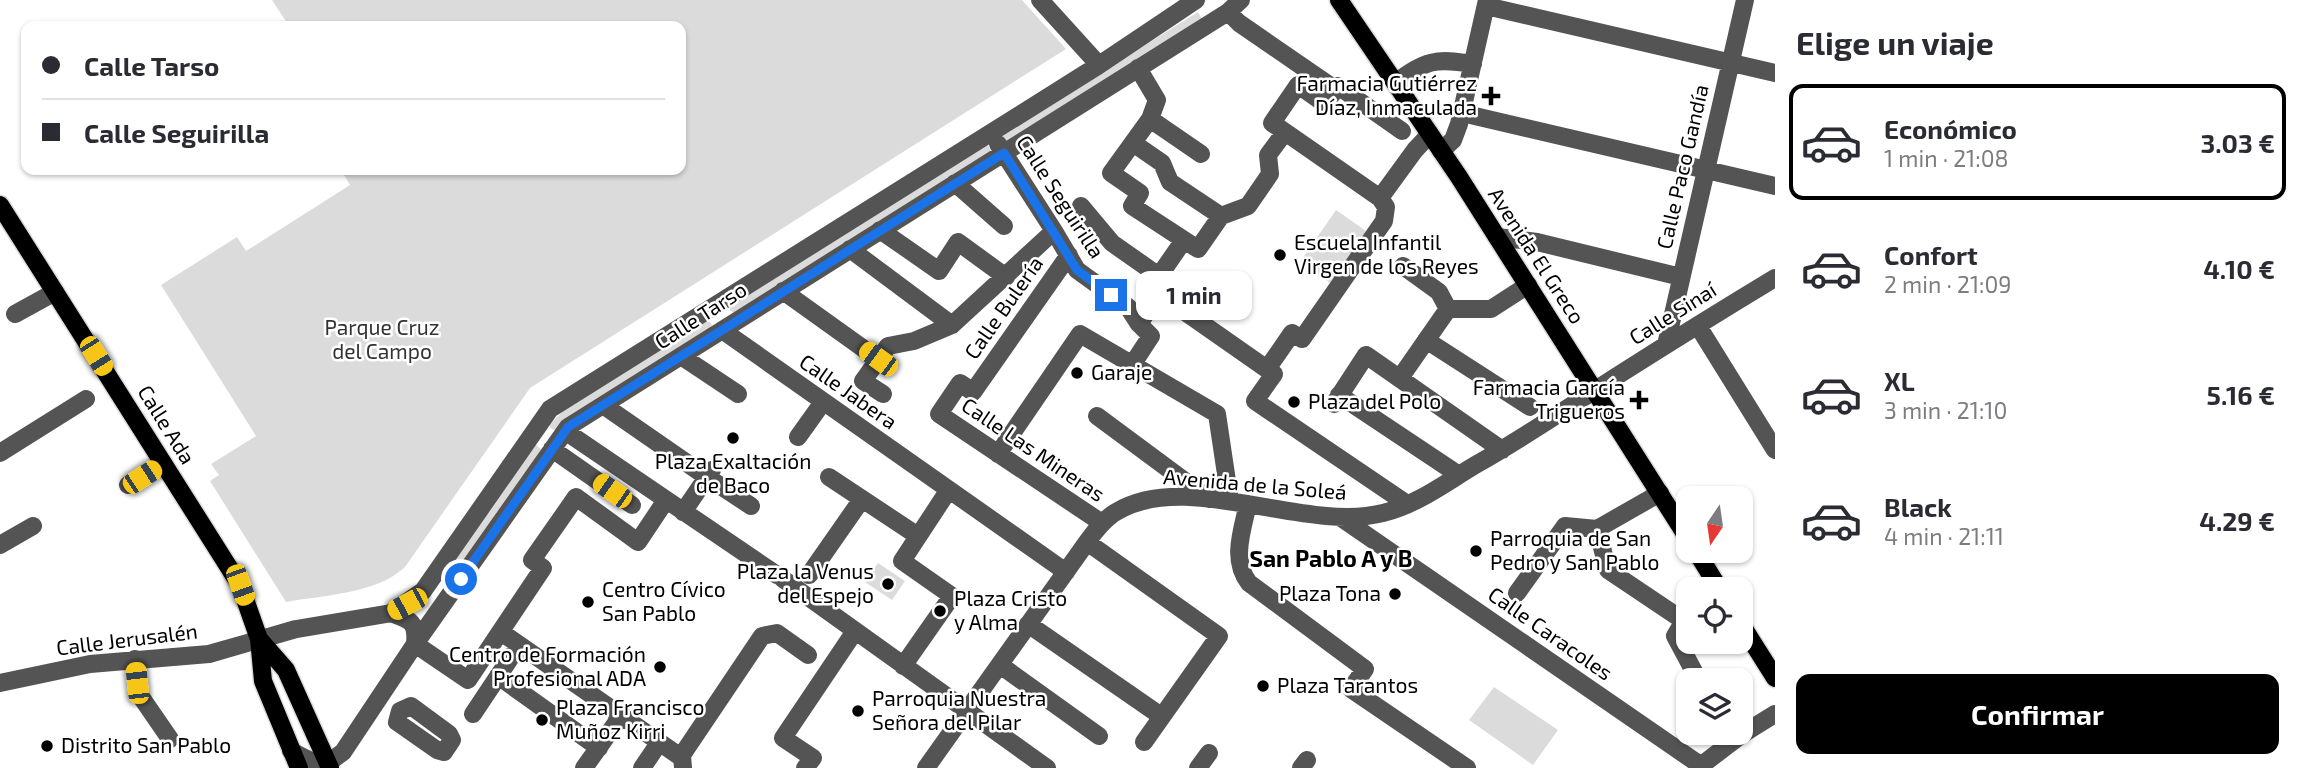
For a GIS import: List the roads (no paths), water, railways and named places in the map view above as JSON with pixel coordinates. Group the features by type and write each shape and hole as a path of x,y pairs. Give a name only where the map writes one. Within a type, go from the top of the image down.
{"main road":[{"name":"Avenida El Greco","path":"1339,0 1497,237 1676,519"},
{"name":"Calle Ada","path":"0,205 240,585 259,639"},
{"path":"259,639 262,681 299,768"},
{"path":"259,639 286,670 329,765"},
{"path":"1753,643 1775,678"}],"street":[{"path":"1040,0 1098,65"},
{"name":"Calle Tarso","path":"259,639 296,629 391,612 423,591 550,409 991,133 1196,0"},
{"name":"Calle Paco Gandía","path":"1666,345 1745,0"},
{"path":"1441,151 1453,140 1462,113 1487,3 1775,73"},
{"path":"1234,6 1239,23 1329,85"},
{"name":"Calle Tarso","path":"329,765 343,752 415,643 568,427 1234,6"},
{"path":"1395,83 1418,66 1443,59 1473,64"},
{"path":"1138,68 1157,100 1150,119 1111,173 1140,194 1132,206 1191,245"},
{"path":"1402,131 1338,86 1325,104 1298,85 1272,123 1380,198 1385,207 1384,221 1302,339 1292,333 1255,401 1407,504"},
{"path":"1462,113 1775,186"},
{"path":"1150,119 1201,154"},
{"path":"1132,365 1151,335 1139,324 1159,285 1191,245 1220,216 1248,206 1270,174 1268,156 1285,132"},
{"name":"Calle Seguirilla","path":"991,133 1077,270 1128,307 1139,324"},
{"path":"1380,198 1430,134"},
{"path":"1133,143 1162,163 1170,182 1220,216"},
{"path":"955,183 1004,226"},
{"path":"1081,206 1112,243 1159,285 1270,372"},
{"path":"880,230 939,271 958,242 1006,277"},
{"path":"883,394 863,381 888,346 914,341 952,325 1054,231"},
{"path":"1497,237 1537,242 1681,277"},
{"path":"850,249 952,325"},
{"name":"Calle Bulería","path":"939,414 960,383 973,392 1069,255"},
{"path":"1403,266 1439,292 1448,309"},
{"name":"Calle Sinaí","path":"1595,391 1775,278"},
{"path":"1448,309 1491,309 1528,285"},
{"path":"783,291 878,359"},
{"path":"15,314 55,292"},
{"path":"1400,378 1448,309"},
{"path":"1698,326 1775,450"},
{"name":"Calle Jabera","path":"722,330 1066,572"},
{"path":"998,454 1080,334 1217,414 1239,503 1238,563 1242,574 1249,583 1365,669 1351,689 1467,768"},
{"path":"1426,340 1530,407"},
{"path":"1459,475 1336,399 1366,355 1502,450"},
{"path":"681,356 738,394"},
{"name":"Avenida de la Soleá","path":"935,765 967,711 1028,624 1101,523 1115,513 1151,498 1181,497 1340,517 1383,513 1407,504 1459,475 1595,391"},
{"path":"0,453 86,399"},
{"path":"798,438 823,402"},
{"path":"603,405 710,473 751,506"},
{"name":"Calle Las Mineras","path":"939,414 1101,523"},
{"path":"1097,416 1210,500"},
{"path":"565,431 683,512 795,579 855,631 1047,768"},
{"path":"552,449 632,505"},
{"path":"128,485 163,463"},
{"path":"683,512 710,473"},
{"path":"829,477 918,536"},
{"path":"903,666 952,596 902,561 948,491"},
{"path":"1517,593 1565,526 1597,529 1660,494"},
{"path":"391,612 412,623 416,631 415,643 468,680 543,568 532,560 576,497 639,542 666,500"},
{"path":"795,579 862,499"},
{"name":"Calle Caracoles","path":"1340,517 1699,766"},
{"path":"0,545 33,526"},
{"path":"1597,529 1608,570 1684,621 1675,636 1692,668"},
{"path":"1087,542 1219,636 1144,742"},
{"path":"1028,624 1161,716"},
{"path":"805,768 813,758 783,738 855,631"},
{"path":"501,632 515,651 621,716 682,763 762,636 776,633 808,655"},
{"name":"Calle Jerusalén","path":"0,683 90,664 209,654 259,639"},
{"path":"473,714 515,651"},
{"path":"135,659 139,694 170,739"},
{"path":"1000,665 1099,736"},
{"path":"498,676 598,748"},
{"path":"380,696 400,711"},
{"path":"1753,727 1775,714"},
{"path":"584,768 621,716"},
{"path":"642,768 662,745"},
{"path":"1699,766 1726,745"},
{"path":"291,751 311,761 329,765"},
{"path":"1198,768 1209,752"}],"place":[{"name":"Farmacia Gutiérrez Díaz, Inmaculada","path":"1491,96"},
{"name":"Escuela Infantil Virgen de los Reyes","path":"1280,255"},
{"name":"Garaje","path":"1077,373"},
{"name":"Farmacia García Trigueros","path":"1639,400"},
{"name":"Plaza del Polo","path":"1294,402"},
{"name":"Plaza Exaltación de Baco","path":"733,438"},
{"name":"Parroquia de San Pedro y San Pablo","path":"1476,551"},
{"name":"Plaza la Venus del Espejo","path":"888,584"},
{"name":"Plaza Tona","path":"1395,594"},
{"name":"Centro Cívico San Pablo","path":"588,602"},
{"name":"Plaza Cristo y Alma","path":"940,611"},
{"name":"Centro de Formación Profesional ADA","path":"660,667"},
{"name":"Plaza Tarantos","path":"1263,686"},
{"name":"Parroquia Nuestra Señora del Pilar","path":"858,711"},
{"name":"Plaza Francisco Muñoz Kirri","path":"542,720"},
{"name":"Distrito San Pablo","path":"47,746"}],"district":[{"name":"San Pablo A y B","path":"1331,559"}],"park label":[{"name":"Parque Cruz del Campo","path":"382,340"}]}
